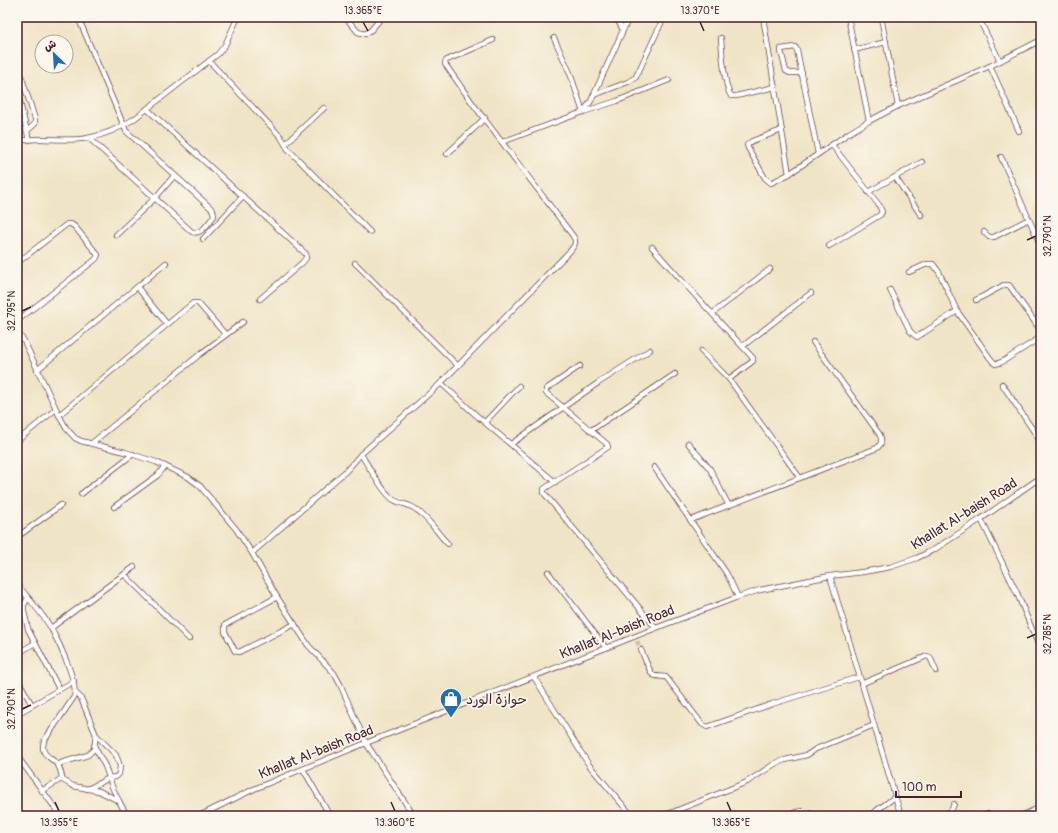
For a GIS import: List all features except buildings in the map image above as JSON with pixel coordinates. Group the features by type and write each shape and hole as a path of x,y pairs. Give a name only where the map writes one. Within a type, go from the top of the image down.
{"street":[{"path":"78,17 126,131 214,212 214,216 201,231 196,233 192,232 89,138"},
{"path":"17,141 89,138 106,133 124,125 218,54 225,45 238,17"},
{"path":"345,17 358,32 365,34 371,30 382,17"},
{"path":"616,17 623,30"},
{"path":"583,112 589,105 594,95 628,17"},
{"path":"594,95 628,82 636,77 664,17"},
{"path":"763,17 789,174"},
{"path":"848,17 869,121"},
{"path":"881,17 898,106"},
{"path":"978,17 1000,61"},
{"path":"554,38 570,73 583,112"},
{"path":"721,38 727,85 731,96 775,87"},
{"path":"252,553 346,471 361,454 441,383 570,251 575,244 573,236 446,66 445,62 447,60 493,40"},
{"path":"782,130 752,141 748,143 747,146 766,178 770,182 789,174 869,121 898,106 990,66 1041,40"},
{"path":"854,50 886,42"},
{"path":"802,72 790,73 786,71 780,50 793,46 798,52 802,72 818,154"},
{"path":"209,61 281,137 285,144 370,232"},
{"path":"17,62 35,119 35,124 27,132"},
{"path":"990,66 1019,131"},
{"path":"502,142 617,101 669,80"},
{"path":"17,90 29,140"},
{"path":"285,144 324,108"},
{"path":"147,109 306,254 306,258 302,263 260,299"},
{"path":"447,154 485,118"},
{"path":"829,246 882,213 880,207 832,145"},
{"path":"1001,157 1041,246"},
{"path":"868,192 922,162"},
{"path":"116,235 174,176"},
{"path":"895,177 921,215"},
{"path":"203,239 243,196"},
{"path":"984,232 989,237 994,237 1029,219"},
{"path":"17,263 68,224 75,228 98,255 96,259 17,321"},
{"path":"652,247 753,358 754,360 729,379"},
{"path":"37,370 166,263"},
{"path":"355,263 458,366"},
{"path":"909,272 927,264 934,264 958,311 990,358 996,364 1002,362 1041,337"},
{"path":"713,313 770,269"},
{"path":"976,300 1004,285 1009,285 1041,331"},
{"path":"137,287 167,324"},
{"path":"890,290 912,334 917,337 958,311"},
{"path":"743,346 811,293"},
{"path":"59,416 195,302 200,305 225,334"},
{"path":"92,444 225,334 243,322"},
{"path":"17,332 24,342 59,416 66,428 75,438 92,444 134,454 156,462 188,477 200,486 232,524 252,553 277,597 308,645 326,664 340,684 366,743 414,816"},
{"path":"691,520 877,448 881,443 880,434 813,342"},
{"path":"511,444 598,383 650,350"},
{"path":"701,351 729,379 800,478"},
{"path":"580,366 546,389 547,394 607,444 608,449 544,489 544,493 656,628"},
{"path":"590,431 675,374"},
{"path":"441,383 555,482"},
{"path":"1002,384 1041,442"},
{"path":"485,422 519,386"},
{"path":"17,441 56,409"},
{"path":"688,443 712,473 729,506"},
{"path":"81,494 134,454"},
{"path":"361,454 391,498 401,504 414,508 448,544"},
{"path":"114,506 152,479 165,466"},
{"path":"654,467 727,574 738,597"},
{"name":"Khallat Al-baish Road","path":"199,816 254,789 366,743 606,648 636,639 656,628 738,597 782,585 890,567 917,558 935,549 1041,478"},
{"path":"17,536 61,505"},
{"path":"981,519 1017,593 1041,650"},
{"path":"51,628 134,567"},
{"path":"548,572 606,648"},
{"path":"125,575 189,639"},
{"path":"830,576 901,816"},
{"path":"17,584 51,628 74,681 75,692 70,704 44,741 42,747 44,753 58,765 62,777 61,779"},
{"path":"277,597 225,625 225,632 235,651 240,652 295,624"},
{"path":"28,598 24,605 25,620 59,689"},
{"path":"17,654 35,643"},
{"path":"641,650 652,674 666,677 702,724 707,727 772,704 859,677"},
{"path":"861,684 927,656 930,657 936,671"},
{"path":"534,676 589,765 632,816"},
{"path":"17,678 32,705"},
{"path":"17,714 74,681"},
{"path":"75,692 81,698 96,735 116,755 120,766 116,777 109,778 88,789"},
{"path":"659,816 668,814 747,782 776,763 807,756 816,749 874,725"},
{"path":"58,765 68,760 88,755 94,746 96,735"},
{"path":"94,746 105,766 118,801 127,816"},
{"path":"17,756 61,816"},
{"path":"304,769 330,816"},
{"path":"42,791 61,779"},
{"path":"61,779 73,786 99,791 118,801"},
{"path":"869,816 895,797"},
{"path":"947,816 954,804"},
{"path":"1021,816 1041,807"},
{"path":"789,816 792,813 804,811 813,816"}],"tunnel":[{"path":"637,641 641,650"}],"place":[{"name":"حوازة الورد","path":"451,718"}]}
